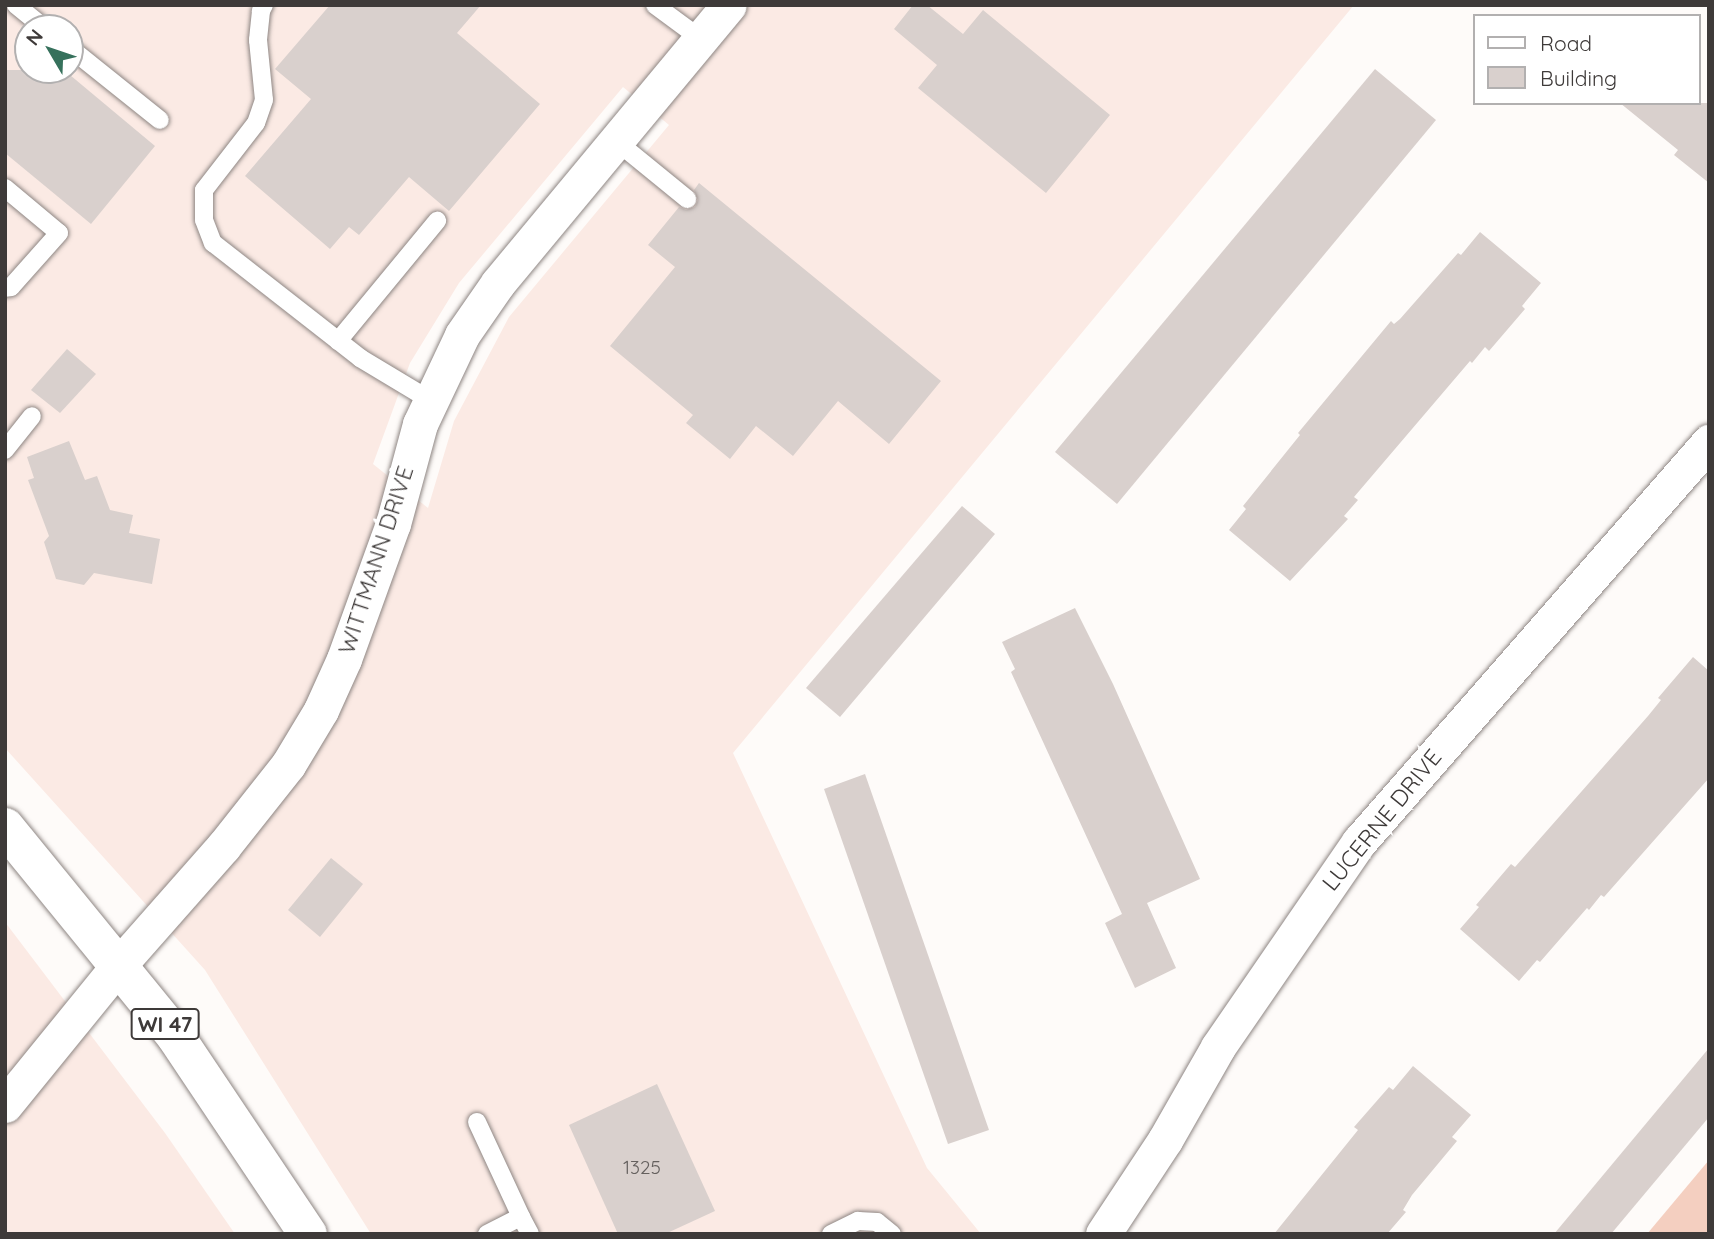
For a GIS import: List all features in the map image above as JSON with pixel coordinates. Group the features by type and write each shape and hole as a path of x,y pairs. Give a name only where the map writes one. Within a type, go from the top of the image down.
{"main road":[{"name":"WI 47","path":"5,827 176,1037 308,1234"}],"street":[{"name":"WITTMANN DRIVE","path":"5,1105 288,765 321,710 344,659 393,524 420,424 462,335 480,309 729,5"},
{"name":"LUCERNE DRIVE","path":"1103,1234 1165,1140 1225,1036 1359,842 1709,442"}],"lane":[{"path":"264,5 258,40 264,100 256,123 204,190 204,220 213,243 338,341 430,400"},
{"path":"655,5 701,39"},
{"path":"84,59 160,120"},
{"path":"616,141 687,199"},
{"path":"5,188 59,233 11,287 5,288"},
{"path":"338,341 437,221"},
{"path":"5,450 32,416"},
{"path":"477,1122 530,1234"},
{"path":"487,1234 522,1217"},
{"path":"831,1234 858,1221 877,1222 892,1234"}],"shaded area":[{"path":"5,5 1354,5 733,753 927,1168 981,1234 371,1234 205,970 5,748","holes":["623,87 669,125 509,317 454,421 428,508 373,464 410,363 459,283"]},
{"path":"5,922 165,1133 235,1234 5,1234"},
{"path":"1709,1160 1709,1234 1647,1234"}],"building":[{"path":"330,5 481,5 457,33 540,104 449,211 409,177 359,235 349,227 330,249 245,176 311,99 275,69"},
{"path":"913,5 927,5 963,34 983,10 1110,115 1046,193 918,88 937,65 894,29"},
{"path":"1375,69 1436,120 1117,504 1055,452"},
{"path":"5,70 14,70 14,84 81,84 155,146 91,224 5,153"},
{"path":"1709,103 1709,183 1674,155 1678,150 1622,105"},
{"path":"699,183 941,381 889,444 838,401 793,456 756,426 730,459 686,423 693,415 610,346 675,267 648,245 679,207 686,210 695,207 698,200 694,190"},
{"path":"1480,232 1541,283 1522,306 1525,309 1489,351 1485,347 1472,363 1470,361 1354,497 1358,500 1344,516 1348,519 1290,581 1229,530 1246,509 1243,506 1300,435 1298,433 1391,321 1394,324 1400,319"},
{"path":"67,349 96,374 60,413 31,390"},
{"path":"69,441 85,480 97,476 110,510 133,515 129,533 160,539 152,584 94,573 84,585 56,579 44,542 49,536 28,480 34,478 27,457"},
{"path":"962,506 995,534 840,717 806,688"},
{"path":"1075,608 1113,684 1200,879 1147,903 1176,968 1135,988 1105,923 1122,914 1011,672 1015,669 1002,642"},
{"path":"1693,657 1709,671 1709,778 1604,897 1601,895 1589,910 1587,908 1540,962 1537,960 1519,981 1460,929 1479,907 1476,905 1511,864 1515,867 1648,716 1661,700 1658,698"},
{"path":"865,774 989,1130 948,1144 824,789"},
{"path":"331,858 363,884 320,937 288,910"},
{"path":"1709,1048 1709,1117 1611,1234 1554,1234"},
{"path":"1413,1066 1471,1115 1452,1137 1457,1141 1412,1195 1403,1210 1406,1212 1387,1234 1274,1234 1358,1130 1354,1127 1389,1087 1393,1090"},
{"path":"657,1084 715,1211 665,1234 618,1234 569,1125"}]}
